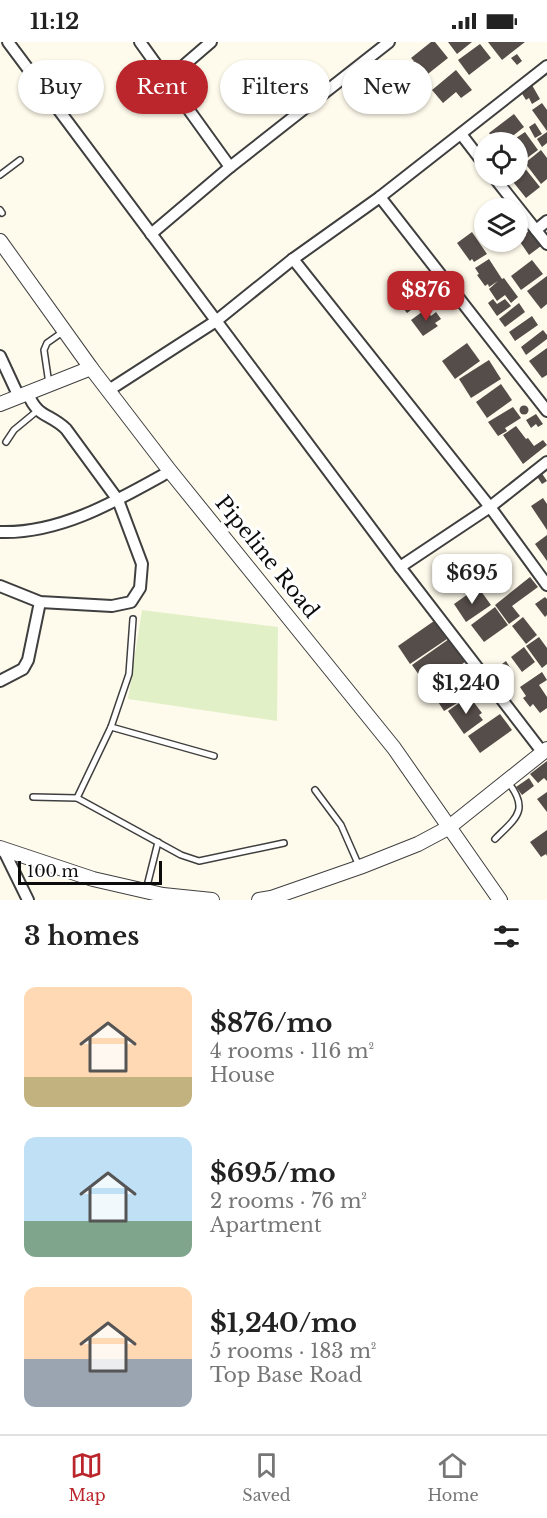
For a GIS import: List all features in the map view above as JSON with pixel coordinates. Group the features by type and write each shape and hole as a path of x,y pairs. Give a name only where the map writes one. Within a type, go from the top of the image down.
{"street":[{"path":"8,42 400,567 545,751 448,828 418,844 360,867 261,900"},
{"path":"140,42 154,60"},
{"path":"190,60 211,42"},
{"path":"151,234 230,167 389,42"},
{"path":"109,390 216,321 293,259 380,197 547,66"},
{"path":"193,114 230,167"},
{"path":"461,134 474,151"},
{"path":"501,186 547,244"},
{"path":"380,197 547,411"},
{"path":"536,230 547,221"},
{"name":"Pipeline Road","path":"0,241 66,330 91,368 170,471 394,748 500,900"},
{"path":"293,259 490,507 547,585"},
{"path":"0,356 23,396 37,411 57,421 66,429 118,500 142,564 140,588 131,602 112,606 40,602 0,586"},
{"path":"0,404 91,368"},
{"path":"400,567 490,507 547,462"},
{"path":"0,532 16,533 39,529 74,518 118,500 170,471"},
{"path":"0,681 23,669 28,660 40,602"},
{"path":"1,849 93,879 146,891 165,898 212,900"},
{"path":"1,849 28,900"}],"lane":[{"path":"0,175 20,160"},
{"path":"50,385 44,350 47,343 66,330"},
{"path":"6,442 14,430 37,411"},
{"path":"77,798 111,728 129,674 133,619"},
{"path":"111,728 214,756"},
{"path":"495,839 517,816 520,809 518,796 508,782"},
{"path":"315,790 341,825 360,867"},
{"path":"33,797 77,798 181,855 199,861 284,843"},
{"path":"146,891 158,842"}],"green space":[{"path":"142,610 278,627 277,721 128,699"}],"building":[{"path":"431,42 435,42 448,58 432,71 432,60 413,60 411,58"},
{"path":"448,42 472,42 457,54"},
{"path":"488,42 525,42 502,60"},
{"path":"480,44 491,58 469,75 458,60"},
{"path":"517,54 522,61 517,65 511,58"},
{"path":"456,70 472,90 461,98 456,92 443,103 432,90"},
{"path":"532,85 540,99 532,104 529,98 526,100 521,92"},
{"path":"542,103 547,110 547,131 532,110"},
{"path":"514,114 524,127 518,132 490,132"},
{"path":"535,123 542,134 535,138 529,127"},
{"path":"547,132 547,143 542,147 537,139"},
{"path":"528,136 538,150 528,157"},
{"path":"541,150 547,158 547,179 541,184 528,167 528,161"},
{"path":"528,172 540,187 526,198 516,186 528,186"},
{"path":"472,232 474,252 487,254 474,262 472,259 470,261 457,243"},
{"path":"528,232 541,246 529,255 527,252"},
{"path":"489,259 518,297 511,303 505,295 497,301 489,289 498,281 489,287 488,284 485,286 477,275 479,274 475,268"},
{"path":"532,260 543,274 521,290 511,276"},
{"path":"425,271 431,279 422,286 427,293 426,299 407,313 393,295"},
{"path":"547,276 547,304 541,309 527,291"},
{"path":"493,299 497,304 505,299 511,306 497,316 488,303"},
{"path":"519,303 525,312 505,327 499,319"},
{"path":"426,309 431,316 436,312 441,319 435,323 438,326 423,336 411,320"},
{"path":"532,316 538,325 515,341 509,332"},
{"path":"543,330 547,339 526,355 521,347"},
{"path":"467,343 480,361 455,379 442,361"},
{"path":"547,348 547,375 542,378 529,361"},
{"path":"489,360 501,379 471,398 459,379"},
{"path":"501,384 512,400 487,418 476,402"},
{"path":"524,406 528,410 524,414 520,410"},
{"path":"513,407 521,418 505,428 507,431 498,436 488,422"},
{"path":"536,414 543,424 538,427 536,424 531,428 526,420"},
{"path":"516,426 534,446 543,440 547,445 523,464 503,435"},
{"path":"541,472 547,481 542,484 536,475"},
{"path":"543,498 547,504 547,530 531,506"},
{"path":"547,535 547,561 535,544"},
{"path":"502,568 511,582 501,589 492,575"},
{"path":"530,577 538,587 512,606 520,616 509,624 495,605"},
{"path":"478,587 491,605 466,622 454,604"},
{"path":"545,597 547,615 545,617 535,604"},
{"path":"495,607 508,625 484,642 471,625"},
{"path":"523,617 537,635 526,644 512,626"},
{"path":"434,621 447,639 410,664 398,646"},
{"path":"539,637 547,648 547,664 542,668 526,646"},
{"path":"449,639 465,662 428,688 412,665"},
{"path":"524,647 535,662 522,672 511,657"},
{"path":"506,661 511,669 503,675 506,679 498,684 490,673"},
{"path":"466,664 481,688 444,711 429,688"},
{"path":"542,672 547,680 539,685 547,697 547,708 540,713 533,704 530,707 523,698 526,696 520,687"},
{"path":"469,696 482,713 479,715 483,720 464,734 448,711"},
{"path":"500,714 512,730 480,753 468,736"},
{"path":"547,761 547,781 544,778 538,783 530,774"},
{"path":"529,778 534,786 522,795 516,787"},
{"path":"547,792 547,812 537,799"},
{"path":"547,830 547,856 546,854 541,857 530,842"}]}
